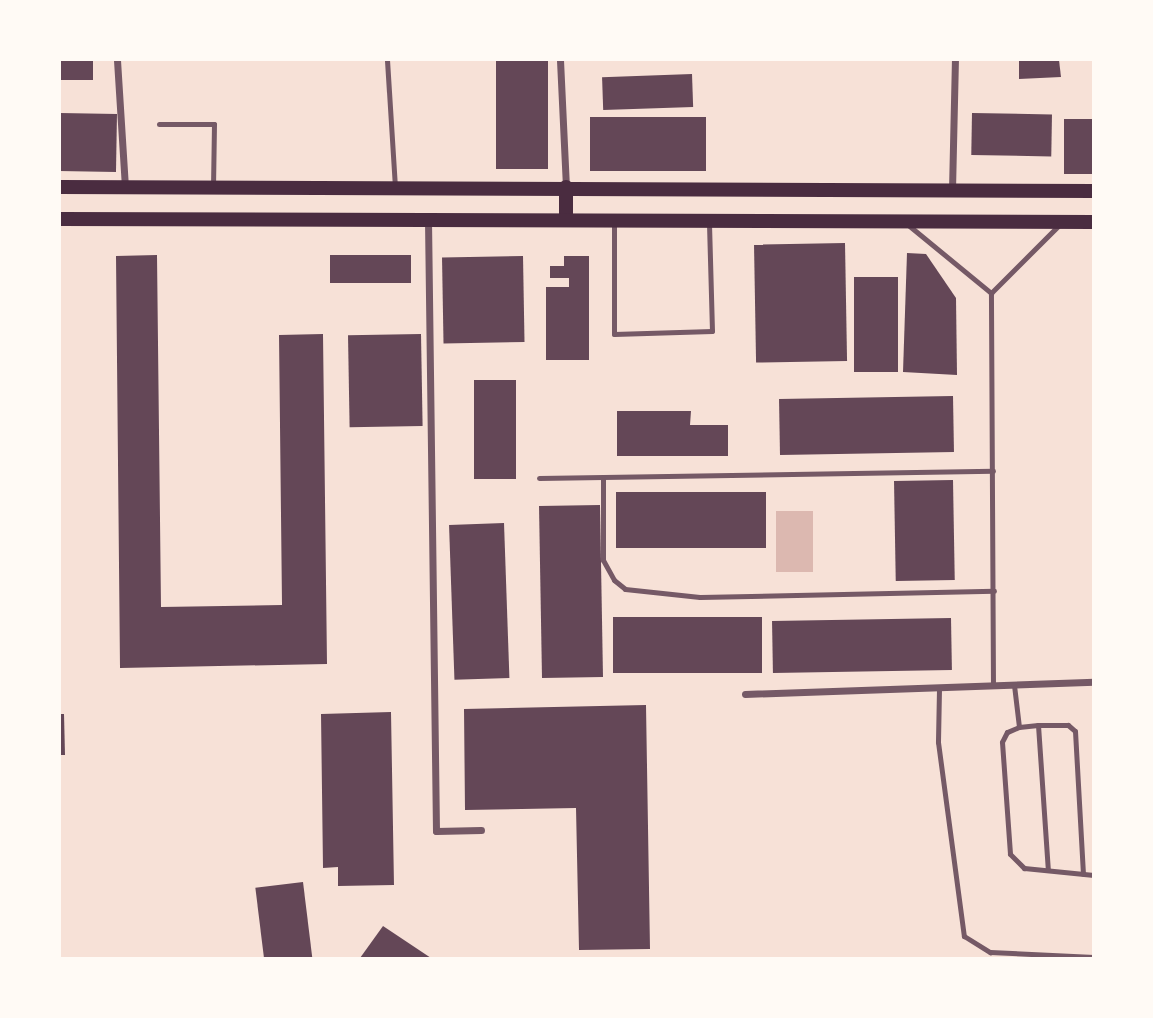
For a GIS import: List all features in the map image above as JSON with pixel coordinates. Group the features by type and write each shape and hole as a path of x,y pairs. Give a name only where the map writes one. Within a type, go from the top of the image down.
{"main road":[{"path":"60,187 1094,191"},
{"path":"566,187 566,218"},
{"path":"60,219 614,218 1094,222"}],"street":[{"path":"117,60 125,187"},
{"path":"560,60 566,187"},
{"path":"953,190 955,60"},
{"path":"428,219 436,831 481,830"},
{"path":"745,694 1094,682"}],"lane":[{"path":"387,60 395,187"},
{"path":"159,124 214,124 213,188"},
{"path":"614,218 614,334 712,331 709,219"},
{"path":"905,222 991,293"},
{"path":"993,686 991,293 1061,222"},
{"path":"539,478 993,471"},
{"path":"603,477 603,560 614,580 625,589 700,597 994,591"},
{"path":"1014,685 1019,727"},
{"path":"939,689 938,742 964,936 990,952 1094,957"},
{"path":"1083,874 1075,732 1068,724 1011,729 1002,742 1010,854 1024,868 1094,876"},
{"path":"1038,725 1048,870"}],"shaded area":[{"path":"776,511 813,511 813,572 776,572"}],"building":[{"path":"60,60 93,60 93,80 60,80"},
{"path":"496,60 548,60 548,169 496,169"},
{"path":"1019,60 1059,60 1061,77 1019,79"},
{"path":"692,74 693,107 603,110 602,77"},
{"path":"60,113 117,114 116,172 60,171"},
{"path":"972,113 1052,114 1051,156 971,155"},
{"path":"590,117 706,117 706,171 590,171"},
{"path":"1064,119 1094,119 1094,174 1064,174"},
{"path":"845,243 847,361 756,363 754,245"},
{"path":"907,253 926,254 956,298 957,375 903,372"},
{"path":"157,255 161,607 282,605 279,335 323,334 327,664 120,668 116,256"},
{"path":"330,255 411,255 411,283 330,283"},
{"path":"523,256 525,342 444,343 442,257"},
{"path":"564,256 589,256 589,360 546,360 546,287 569,287 569,278 550,278 550,266 564,266"},
{"path":"854,277 898,277 898,372 854,372"},
{"path":"421,334 423,426 350,427 348,335"},
{"path":"474,380 516,380 516,479 474,479"},
{"path":"953,396 954,452 780,455 779,399"},
{"path":"617,411 691,411 690,425 728,425 728,456 617,456"},
{"path":"953,480 955,580 896,581 894,481"},
{"path":"616,492 766,492 766,548 616,548"},
{"path":"600,505 603,677 542,678 539,506"},
{"path":"504,523 509,678 454,680 449,525"},
{"path":"613,617 762,617 762,673 613,673"},
{"path":"951,618 952,670 773,673 772,621"},
{"path":"646,705 650,949 579,950 576,808 465,810 464,709"},
{"path":"391,712 394,885 338,886 338,867 323,868 321,714"},
{"path":"60,714 64,714 65,755 60,755"},
{"path":"303,882 312,958 264,958 255,888"},
{"path":"383,926 431,958 360,958"}]}
